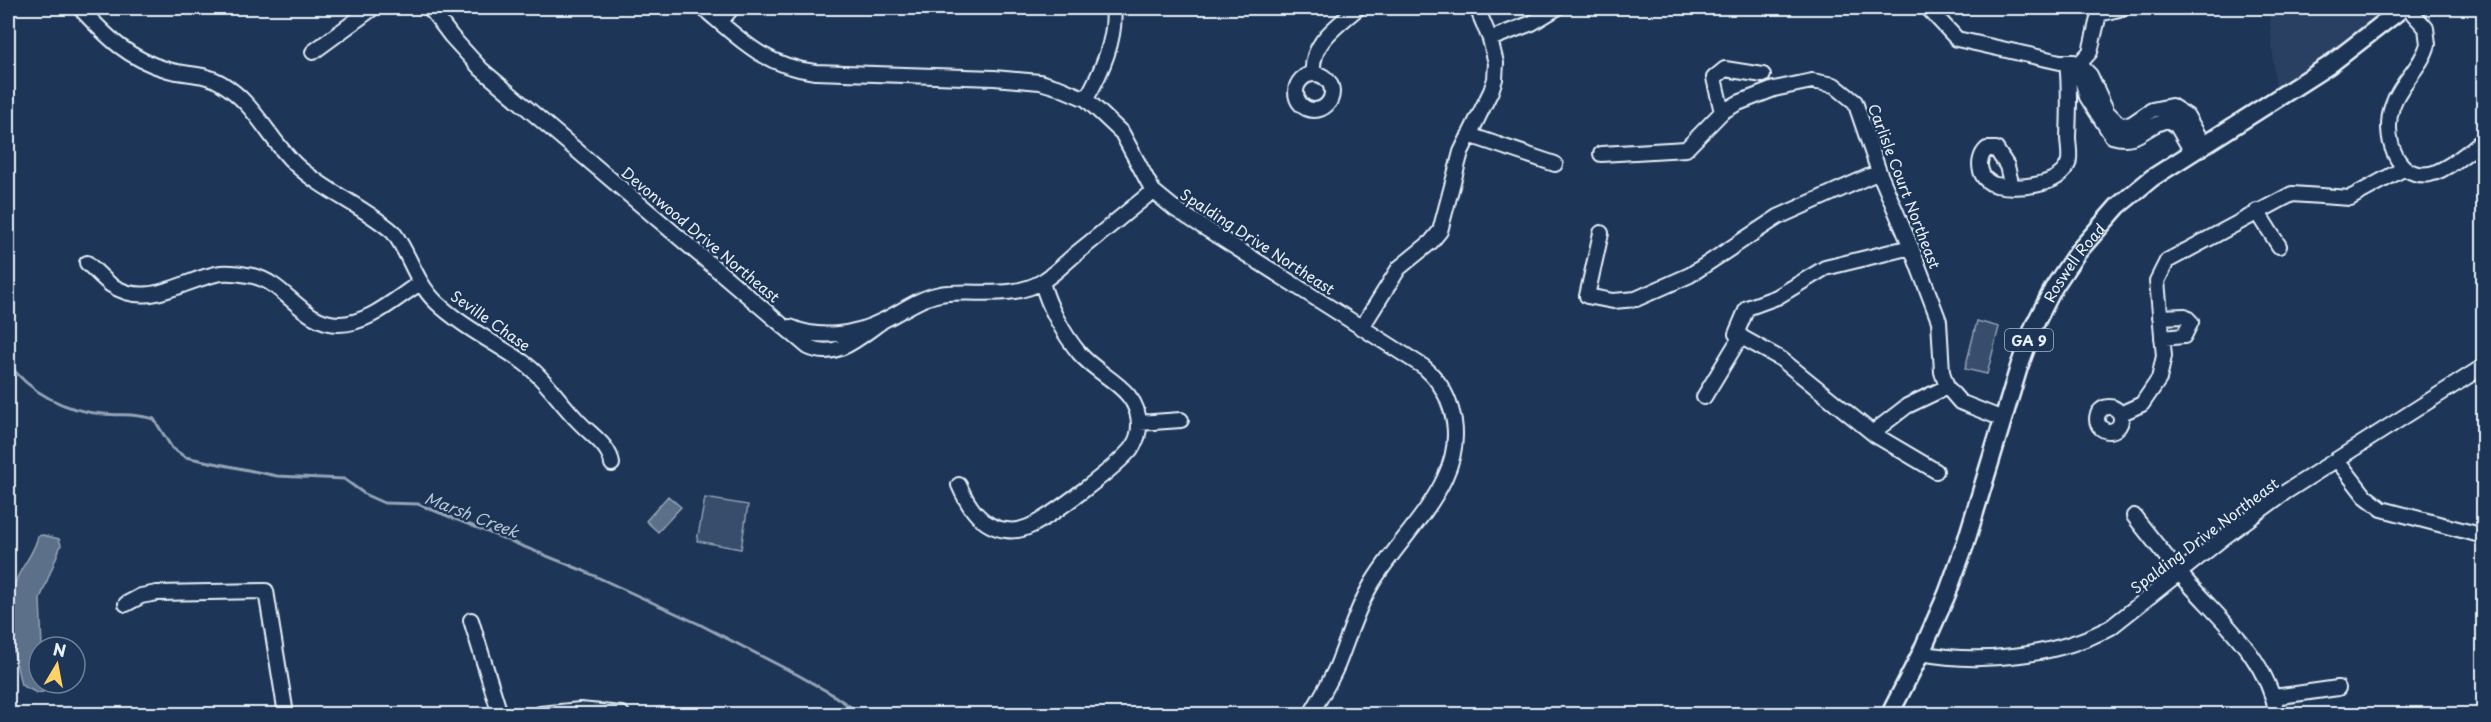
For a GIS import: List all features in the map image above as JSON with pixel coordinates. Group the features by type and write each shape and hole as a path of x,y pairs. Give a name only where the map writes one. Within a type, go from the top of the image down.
{"main road":[{"name":"Roswell Road","path":"1890,714 1921,653 1947,594 1965,545 2019,367 2034,326 2054,287 2076,254 2118,206 2152,178 2328,66 2403,8"}],"street":[{"name":"Seville Chase","path":"80,8 124,51 169,70 212,78 222,83 249,106 261,118 296,165 393,232 401,242 420,283 435,301 452,316 539,375 578,421 607,449 612,464"},
{"path":"313,52 373,8"},
{"name":"Devonwood Drive Northeast","path":"430,8 451,36 481,69 808,347 828,352 844,348 881,322 937,294 963,291 1004,292 1042,282"},
{"name":"Spalding Drive Northeast","path":"703,8 761,56 796,70 1040,82 1086,99 1122,133 1153,191 1200,227 1362,327 1424,368 1439,382 1448,397 1455,433 1454,451 1447,472 1436,494 1370,587 1335,669 1311,714"},
{"path":"720,22 732,8"},
{"path":"1086,99 1100,75 1113,28 1113,8"},
{"path":"1313,74 1312,63 1319,45 1358,8"},
{"path":"1362,327 1399,268 1431,242 1440,231 1461,152 1495,79 1496,63 1490,39 1477,8"},
{"path":"1490,39 1532,23 1557,8"},
{"path":"1928,8 1957,39 2077,64"},
{"path":"2012,187 2032,185 2056,178 2062,174 2069,163 2070,91 2077,64 2090,52 2098,10 2123,8"},
{"path":"2408,8 2426,28 2429,36 2427,49 2393,104 2390,113 2389,130 2396,159 2405,168 2416,173 2428,174 2439,171 2484,139"},
{"path":"2077,64 2087,97 2112,136 2123,139 2133,138 2158,122 2168,120 2198,148"},
{"path":"1722,112 1714,78 1725,69 1762,75"},
{"name":"Carlisle Court Northeast","path":"1600,154 1686,149 1722,112 1738,103 1774,89 1812,81 1834,85 1856,102 1879,172 1939,321 1942,372 1947,387"},
{"path":"1469,135 1555,164"},
{"path":"2120,414 2142,404 2159,379 2164,356 2157,281 2167,261 2292,194 2350,198 2405,168"},
{"path":"1601,233 1587,296 1613,301 1636,299 1689,274 1778,217 1879,172"},
{"path":"959,485 973,511 986,524 1006,530 1025,528 1074,497 1127,454 1136,440 1139,423 1137,408 1131,395 1091,365 1072,344 1045,294 1042,282 1153,191"},
{"path":"2257,211 2279,246"},
{"path":"1911,247 1825,268 1777,297 1747,308 1736,334 1781,359 1875,435 1936,471"},
{"path":"87,263 112,285 134,294 146,295 162,293 219,273 253,276 271,284 312,317 338,324 366,318 420,283"},
{"path":"2160,317 2185,316 2191,322 2184,336 2163,338"},
{"path":"1704,397 1741,336"},
{"name":"Spalding Drive Northeast","path":"1921,653 1940,657 2024,655 2053,651 2110,627 2284,493 2338,461 2484,366"},
{"path":"1875,435 1876,430 1907,406 1947,387 1960,402 2003,419"},
{"path":"1139,423 1181,420"},
{"path":"2338,461 2364,496 2382,509 2484,536"},
{"path":"2134,516 2180,573 2255,658 2266,676 2274,697 2277,714"},
{"path":"126,604 157,593 266,591 286,714"},
{"path":"471,620 500,714"},
{"path":"2274,697 2338,688"},
{"path":"540,714 580,710 622,714"}],"shaded area":[{"path":"2269,8 2411,8 2276,92"},
{"path":"1977,321 1999,327 1987,374 1965,369"},
{"path":"668,496 681,507 658,532 646,521"},
{"path":"705,498 748,505 741,549 697,541"},
{"path":"38,536 59,539 61,545 40,599 42,635 27,635 27,688 21,685 13,645 11,604 17,578"}],"waterway":[{"name":"Marsh Creek","path":"8,362 26,383 62,404 89,412 134,415 154,419 172,448 185,457 277,476 344,479 366,495 384,503 418,504 584,571 699,624 798,675 861,714"}]}
